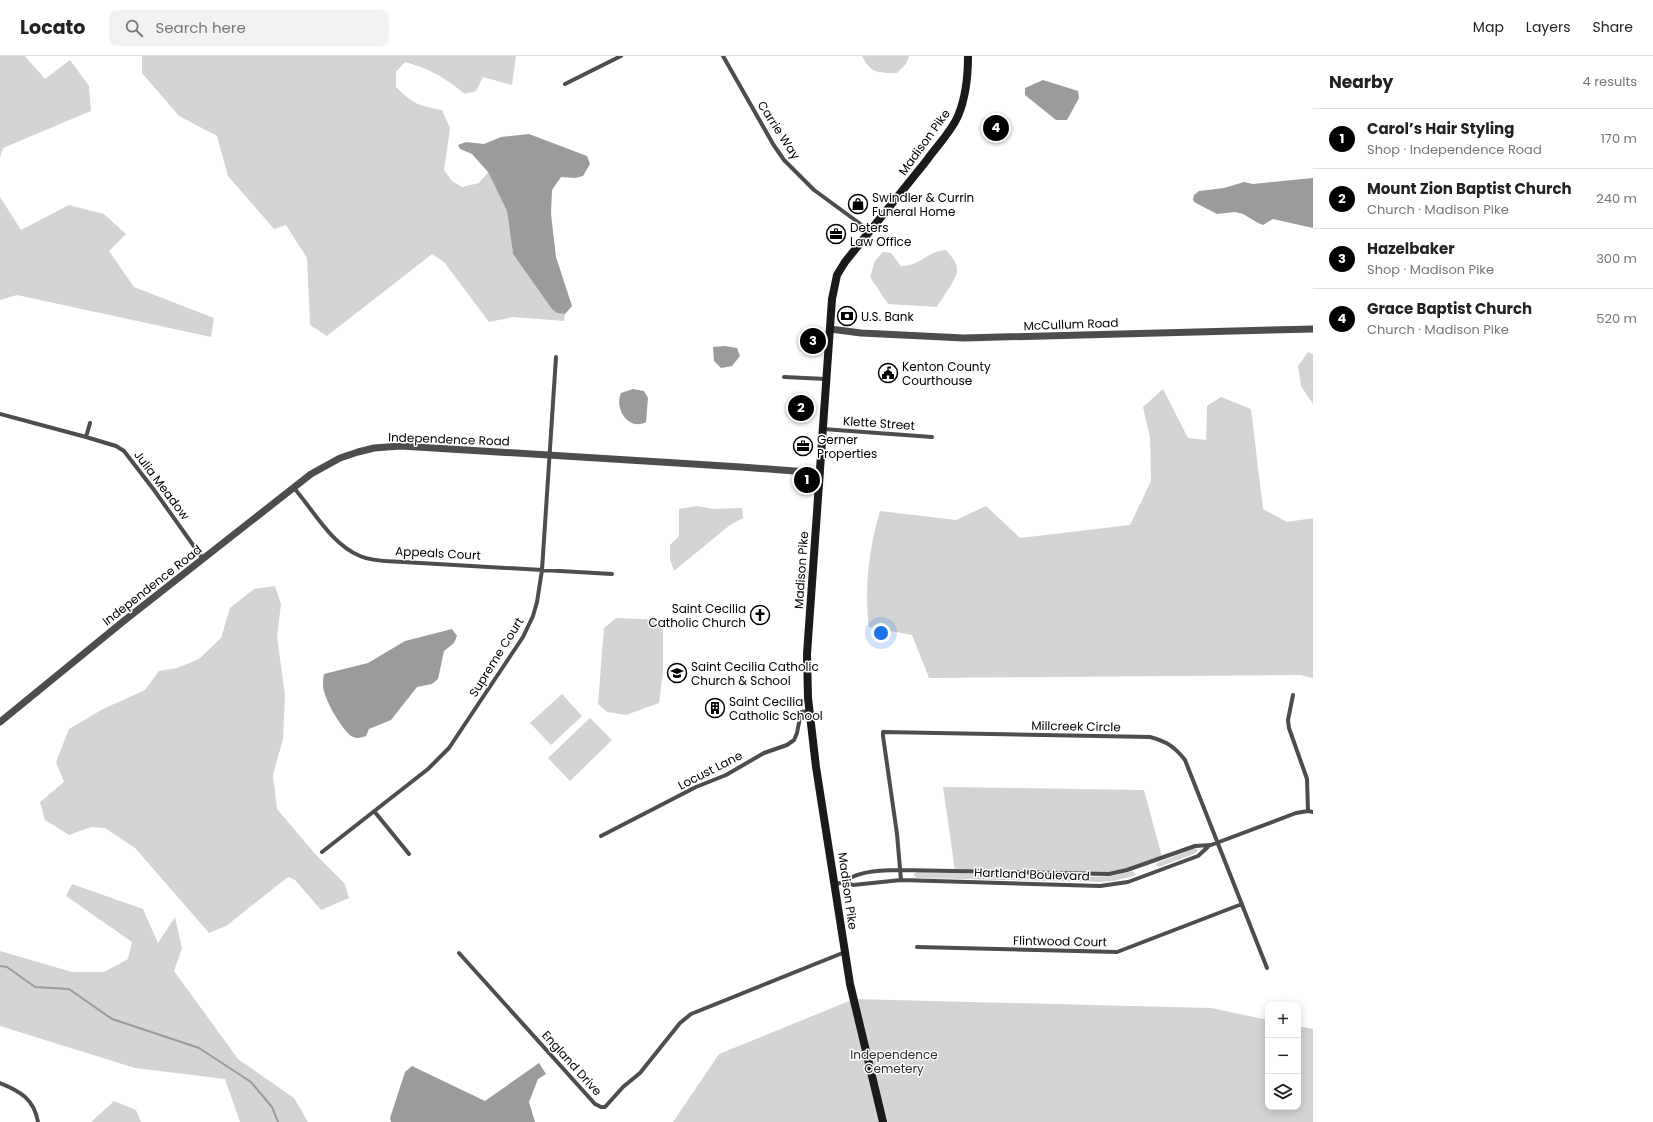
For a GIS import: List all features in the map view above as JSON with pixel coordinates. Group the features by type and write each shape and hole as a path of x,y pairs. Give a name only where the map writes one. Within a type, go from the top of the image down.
{"main road":[{"name":"Madison Pike","path":"883,1122 851,989 816,767 806,679 832,299 837,275 845,262 948,133 958,117 968,81 968,56"}],"street":[{"path":"565,84 621,56"},
{"name":"Carrie Way","path":"723,56 773,144 784,160 814,190 870,231"},
{"name":"McCullum Road","path":"830,329 861,333 964,338 1313,329"},
{"name":"Supreme Court","path":"322,852 428,768 449,748 523,637 533,616 537,602 542,570 556,357"},
{"path":"784,377 826,379"},
{"name":"Julia Meadow","path":"0,414 86,437 116,446 124,451 203,559"},
{"path":"86,437 90,423"},
{"name":"Klette Street","path":"823,428 932,437"},
{"name":"Independence Road","path":"0,722 105,636 311,474 340,458 374,448 412,447 820,473"},
{"name":"Appeals Court","path":"294,488 344,547 361,557 403,562 612,574"},
{"path":"1293,695 1288,720 1289,728 1307,779 1311,812"},
{"name":"Locust Lane","path":"601,836 696,787 726,775 764,753 787,746 794,740 797,733 801,712 809,711"},
{"name":"Millcreek Circle","path":"901,880 897,834 883,732 1150,737 1159,739 1168,743 1178,751 1185,760 1267,968"},
{"path":"374,811 410,854"},
{"name":"Hartland Boulevard","path":"845,882 850,877 885,870 1109,874 1127,870 1195,846 1218,843 1274,820 1296,813 1311,812"},
{"name":"Hartland Boulevard","path":"835,884 845,882 853,885 901,880 1100,886 1115,885 1128,882 1198,856 1211,845"},
{"name":"Flintwood Court","path":"916,947 1117,952 1242,904"},
{"name":"England Drive","path":"459,953 596,1104 601,1107 605,1107 623,1087 640,1074 680,1023 691,1014 845,952"},
{"path":"0,1083 14,1088 27,1098 32,1104 38,1122"}],"green space":[{"path":"0,56 25,56 45,79 70,60 89,86 91,111 3,148 0,158"},
{"path":"142,56 516,56 512,85 483,77 476,91 465,94 436,74 405,62 396,72 396,87 412,101 442,110 450,128 444,170 452,181 462,187 479,183 488,172 507,211 513,254 557,313 565,314 564,321 513,317 489,322 444,262 432,254 327,336 310,325 307,258 286,225 274,229 228,176 217,136 179,116 142,73"},
{"path":"862,56 909,56 906,64 897,73 891,73 880,72 872,69 865,62"},
{"path":"0,197 21,230 69,205 104,214 126,234 109,251 134,287 214,318 211,337 17,295 0,300"},
{"path":"946,250 956,264 957,273 937,307 888,304 870,277 875,261 883,252 891,253 901,266 907,266 918,262 933,253"},
{"path":"1308,352 1313,354 1313,404 1301,386 1298,366"},
{"path":"1163,389 1188,438 1206,440 1207,406 1221,397 1251,409 1263,509 1287,522 1313,518 1313,678 1300,675 929,678 912,635 869,627 867,598 868,569 880,511 956,520 986,506 1020,538 1130,525 1151,481 1150,438 1143,407"},
{"path":"697,506 713,509 742,508 743,518 730,525 674,571 670,559 670,545 679,536 679,509"},
{"path":"275,586 281,604 277,637 285,695 283,739 273,775 277,809 316,855 345,884 349,898 321,910 295,880 288,877 226,926 209,933 135,848 105,828 91,827 69,835 45,820 40,802 64,782 56,762 69,729 103,709 145,690 159,671 177,668 199,659 221,638 230,608 254,589"},
{"path":"616,618 663,620 663,672 659,703 626,715 607,712 598,704 604,628"},
{"path":"562,694 582,716 551,745 530,723"},
{"path":"590,718 612,740 570,781 548,758"},
{"path":"943,787 1144,790 1162,857 1109,874 955,871"},
{"path":"1195,848 1198,850 1196,853 1159,867 1156,865 1157,863"},
{"path":"1133,871 1136,875 1134,876 1113,881 1098,882 917,878 914,876 917,872 1089,877 1112,876"},
{"path":"72,884 143,909 158,943 175,917 182,948 174,971 238,1059 294,1098 308,1122 240,1122 225,1079 135,1068 0,1026 0,951 72,972 104,972 128,959 132,942 66,896"},
{"name":"Independence Cemetery","path":"854,999 1211,1008 1265,1019 1265,1110 1301,1110 1301,1027 1313,1029 1313,1122 673,1122 719,1054"},
{"path":"114,1101 136,1110 141,1122 91,1122"}],"shaded area":[{"path":"1043,80 1078,91 1079,98 1067,120 1056,120 1025,95 1025,88"},
{"path":"529,134 587,156 590,164 583,176 575,178 561,177 552,190 551,214 556,257 572,306 565,314 557,313 552,309 513,254 507,211 488,172 472,154 460,149 458,145 466,142 484,144 501,137"},
{"path":"1313,178 1313,228 1273,219 1263,225 1243,214 1235,212 1217,214 1194,202 1193,199 1194,195 1199,191 1224,188 1244,182 1253,184"},
{"path":"725,346 737,348 740,356 732,366 721,368 714,361 713,347"},
{"path":"633,389 644,391 648,398 646,422 640,424 634,424 629,421 621,412 619,399 621,393"},
{"path":"452,629 457,636 454,643 444,651 438,679 432,684 417,687 391,720 369,729 366,736 355,738 351,736 343,727 326,698 323,686 324,674 368,663 405,641"},
{"path":"539,1063 546,1074 538,1079 529,1102 535,1122 391,1122 390,1118 405,1072 412,1066 485,1101"}],"waterway":[{"path":"0,966 7,967 35,987 69,989 112,1019 199,1048 251,1082 272,1107 278,1122"}],"place":[{"name":"Grace Baptist Church","path":"996,128"},
{"name":"Swindler & Currin Funeral Home","path":"858,204"},
{"name":"Deters Law Office","path":"836,234"},
{"name":"U.S. Bank","path":"847,316"},
{"name":"Hazelbaker","path":"813,341"},
{"name":"Kenton County Courthouse","path":"888,373"},
{"name":"Mount Zion Baptist Church","path":"801,408"},
{"name":"Gerner Properties","path":"803,446"},
{"name":"Carol’s Hair Styling","path":"807,480"},
{"name":"Saint Cecilia Catholic Church","path":"760,615"},
{"name":"Saint Cecilia Catholic Church & School","path":"677,673"},
{"name":"Saint Cecilia Catholic School","path":"715,708"}]}
